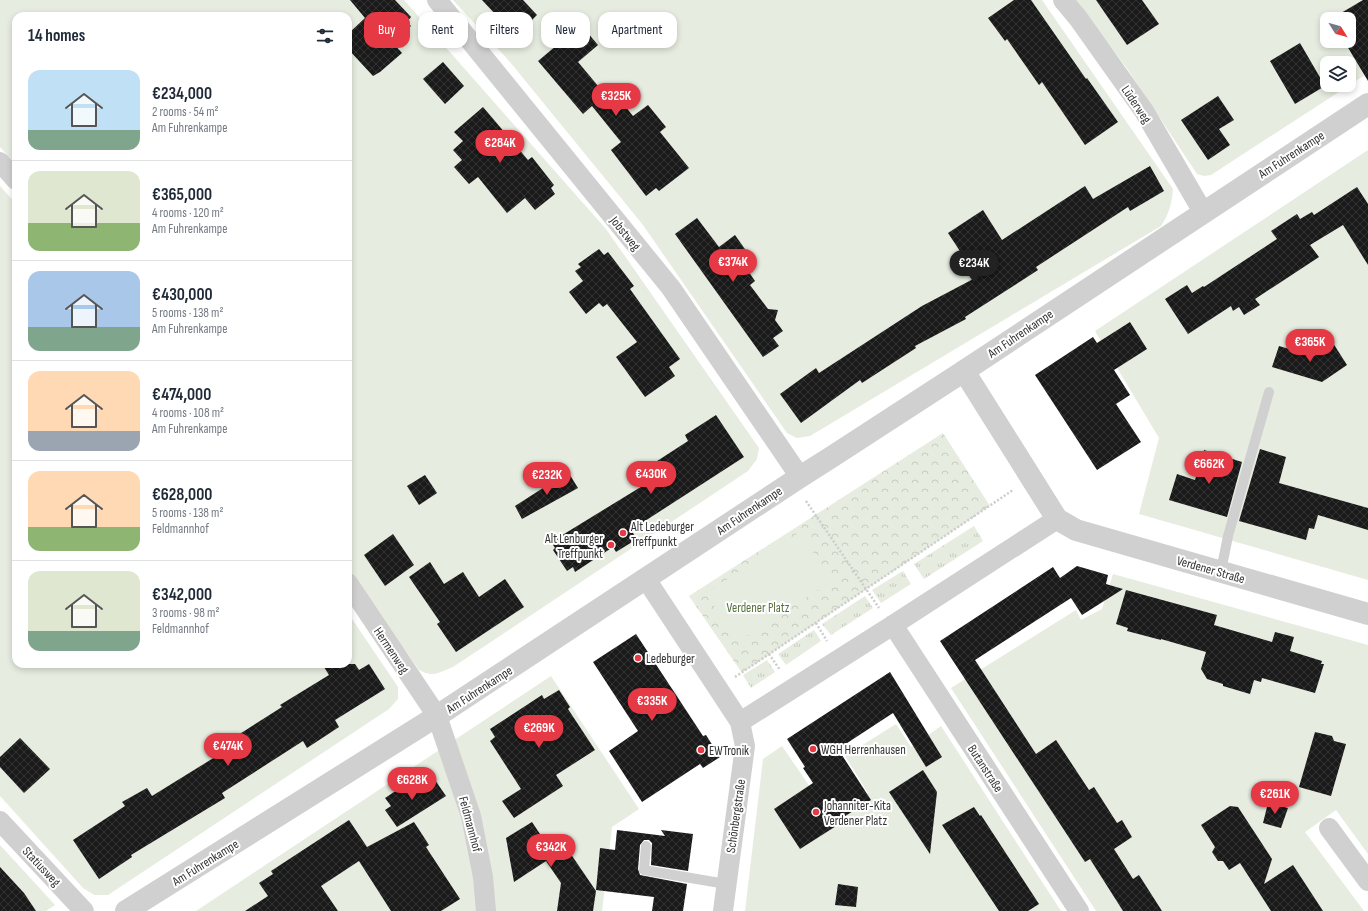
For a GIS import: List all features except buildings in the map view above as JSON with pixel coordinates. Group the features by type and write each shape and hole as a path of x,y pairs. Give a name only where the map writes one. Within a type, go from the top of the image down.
{"street":[{"name":"Jobstweg","path":"437,0 671,288 796,479"},
{"name":"Lüderweg","path":"1063,0 1078,18 1144,111 1203,212"},
{"name":"Am Fuhrenkampe","path":"126,911 437,716 1368,104"},
{"path":"0,162 12,176"},
{"path":"646,579 740,722 1057,519 964,371"},
{"name":"Verdener Straße","path":"1057,519 1076,530 1368,614"},
{"name":"Hermenweg","path":"352,589 437,716"},
{"name":"Butanstraße","path":"892,626 1079,911"},
{"name":"Feldmannhof","path":"437,716 454,771 471,816 483,877 486,911"},
{"name":"Schönbergstraße","path":"723,911 745,746 740,722"},
{"name":"Statiusweg","path":"0,821 84,911"},
{"path":"1329,828 1368,882"}],"lane":[{"path":"1221,571 1228,536 1269,392"},
{"path":"646,846 644,870 726,884"}],"path":[{"path":"718,689 1031,478"},
{"path":"796,479 866,590 892,626"}],"green space":[{"path":"0,0 404,0 418,16 418,48 446,48 606,229 759,448 757,459 748,471 453,667 440,672 428,674 419,670 352,577 352,12 12,12 12,160 0,147"},
{"path":"453,0 1042,0 1173,189 1170,208 1161,226 810,436 797,438 787,433 643,225 497,48 533,48 533,12 476,12 476,25 468,16 468,12 464,12"},
{"path":"1075,0 1368,0 1368,73 1356,81 1356,56 1320,56 1320,92 1339,92 1211,175 1204,176 1197,174 1126,67"},
{"path":"1368,150 1368,580 1139,514 1159,438 1095,331"},
{"path":"0,186 12,200 12,668 352,668 352,619 398,687 398,699 389,709 108,895 94,895 83,888 0,796"},
{"name":"Verdener Platz","path":"943,433 990,506 742,673 689,596"},
{"path":"974,526 983,541 924,579 914,564"},
{"path":"800,532 832,581 737,642 706,593"},
{"path":"903,571 911,584 881,603 872,590"},
{"path":"1113,574 1368,645 1368,854 1336,810 1305,832 1364,911 1096,911 951,688 1076,610 1081,620 1102,609"},
{"path":"865,596 873,608 831,635 822,624"},
{"path":"814,630 821,641 786,665 778,654"},
{"path":"767,660 775,672 751,688 743,675"},
{"path":"551,676 639,809 612,827 602,911 196,911"},
{"path":"896,724 911,747 941,726 1061,911 745,911 763,759 782,746 830,816 868,793 845,756"},
{"path":"0,845 55,905 46,911 0,911"}],"place":[{"name":"Alt Ledeburger Treffpunkt","path":"623,533"},
{"name":"Alt Lenburger Treffpunkt","path":"611,545"},
{"name":"Ledeburger","path":"638,658"},
{"name":"WGH Herrenhausen","path":"813,749"},
{"name":"EWTronik","path":"701,750"},
{"name":"Johanniter-Kita Verdener Platz","path":"816,812"}]}
